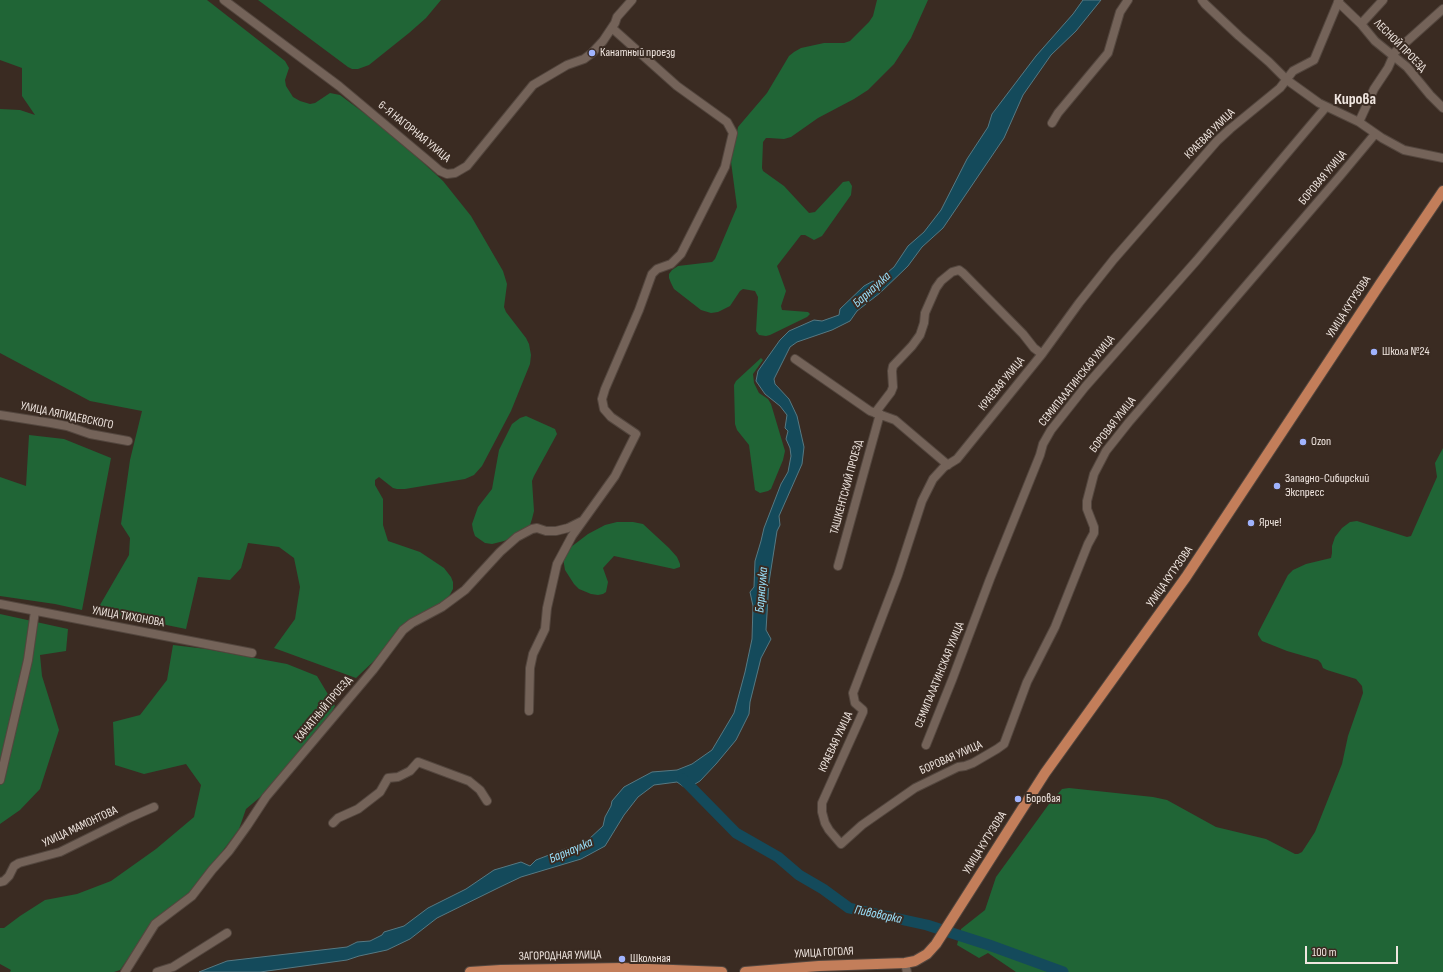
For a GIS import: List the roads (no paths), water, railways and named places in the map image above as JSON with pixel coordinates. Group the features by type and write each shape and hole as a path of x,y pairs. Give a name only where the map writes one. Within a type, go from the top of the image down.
{"main road":[{"name":"УЛИЦА КУТУЗОВА","path":"906,967 927,954 936,944 1046,773 1186,577 1443,191"},
{"name":"УЛИЦА ГОГОЛЯ","path":"745,972 819,966 906,967"},
{"name":"ЗАГОРОДНАЯ УЛИЦА","path":"470,972 595,970 623,968 722,972"}],"street":[{"name":"6-Я НАГОРНАЯ УЛИЦА","path":"224,0 339,86 436,168 447,174 455,173 467,166 472,161 534,85 592,53 612,28"},
{"path":"612,28 617,17 632,0"},
{"path":"1052,123 1058,113 1108,53 1120,12 1128,0"},
{"path":"1202,0 1239,36 1270,62 1287,80 1326,107 1359,122 1375,134 1404,150 1443,158"},
{"path":"1361,24 1383,0"},
{"name":"КРАЕВАЯ УЛИЦА","path":"841,844 828,830 825,823 822,812 823,799 863,712 863,710 855,703 853,693 898,575 922,501 933,479 957,459 1042,354 1079,303 1114,259 1216,141 1280,88 1293,71 1312,62 1316,57 1338,1"},
{"name":"ЛЕСНОЙ ПРОЕЗД","path":"1338,1 1376,41 1392,56 1407,67 1443,108"},
{"path":"1359,122 1374,89 1388,68 1392,56 1443,9"},
{"name":"КАНАТНЫЙ ПРОЕЗД","path":"529,711 530,668 533,654 545,629 547,608 557,564 572,536 615,476 636,434 611,417 604,409 602,399 605,390 639,310 652,274 657,269 671,264 681,254 725,167 733,133 727,122 677,86 612,28"},
{"name":"СЕМИПАЛАТИНСКАЯ УЛИЦА","path":"926,745 1043,444 1050,430 1085,387 1197,260 1326,107"},
{"name":"БОРОВАЯ УЛИЦА","path":"841,844 862,826 915,788 958,767 973,763 997,750 1004,744 1027,682 1055,627 1088,544 1094,533 1094,527 1087,509 1088,496 1094,474 1106,451 1129,422 1375,134"},
{"name":"ТАШКЕНТСКИЙ ПРОЕЗД","path":"838,566 877,414 891,392 893,366 920,335 925,314 936,288 942,281 952,272 959,270 961,271 989,298 1034,348 1042,354"},
{"path":"795,359 877,414 894,420 948,465"},
{"name":"УЛИЦА ЛЯПИДЕВСКОГО","path":"0,415 67,426 90,434 128,441"},
{"name":"КАНАТНЫЙ ПРОЕЗД","path":"125,972 155,924 196,892 212,870 229,851 266,796 373,670 403,630 412,623 442,607 465,590 500,552 517,537 532,529 537,528 546,531 556,531 568,528 584,520"},
{"name":"УЛИЦА ТИХОНОВА","path":"0,604 252,653"},
{"path":"0,780 28,660 35,611"},
{"path":"333,823 338,818 358,809 380,792 388,778 398,777 410,771 418,762 469,781 480,790 487,801"},
{"name":"УЛИЦА МАМОНТОВА","path":"0,882 4,881 9,876 14,866 19,863 60,852 154,807"},
{"path":"157,972 173,967 227,933"}],"water":[{"name":"Барнаулка","path":"1083,0 1101,0 1076,31 1051,55 1023,95 1004,138 943,228 922,247 908,266 880,293 857,311 850,321 832,330 797,342 790,347 774,379 775,384 789,399 797,416 804,447 802,464 779,516 780,525 777,531 769,582 766,630 771,639 761,658 750,702 749,714 736,740 716,764 700,781 687,789 677,782 654,785 638,797 624,815 605,846 581,859 521,877 500,887 437,918 410,939 387,950 347,960 260,972 199,972 227,961 347,947 357,942 370,941 382,935 384,932 404,926 428,908 466,889 494,870 521,862 530,866 536,860 588,840 603,826 612,801 624,787 652,772 677,770 692,764 712,750 734,713 752,639 753,606 750,592 754,587 755,561 764,528 781,484 788,472 791,456 790,448 786,439 788,431 785,428 787,415 780,406 765,394 756,381 758,371 780,340 789,331 814,320 822,321 839,315 840,309 864,286 873,281 876,282 894,267 908,246 924,232 941,210 967,159 988,127 992,114 1036,56 1073,14"}],"waterway":[{"name":"Пивоварка","path":"683,779 736,833 778,857 799,875 823,889 849,908 927,925 989,945 1063,972"}],"place":[{"name":"Канатный проезд","path":"592,53"},
{"name":"Школа №24","path":"1374,352"},
{"name":"Ozon","path":"1303,442"},
{"name":"Западно-Сибирский Экспресс","path":"1277,486"},
{"name":"Ярче!","path":"1251,523"},
{"name":"Боровая","path":"1018,799"},
{"name":"Школьная","path":"622,959"}],"district":[{"name":"Кирова","path":"1355,100"}]}
